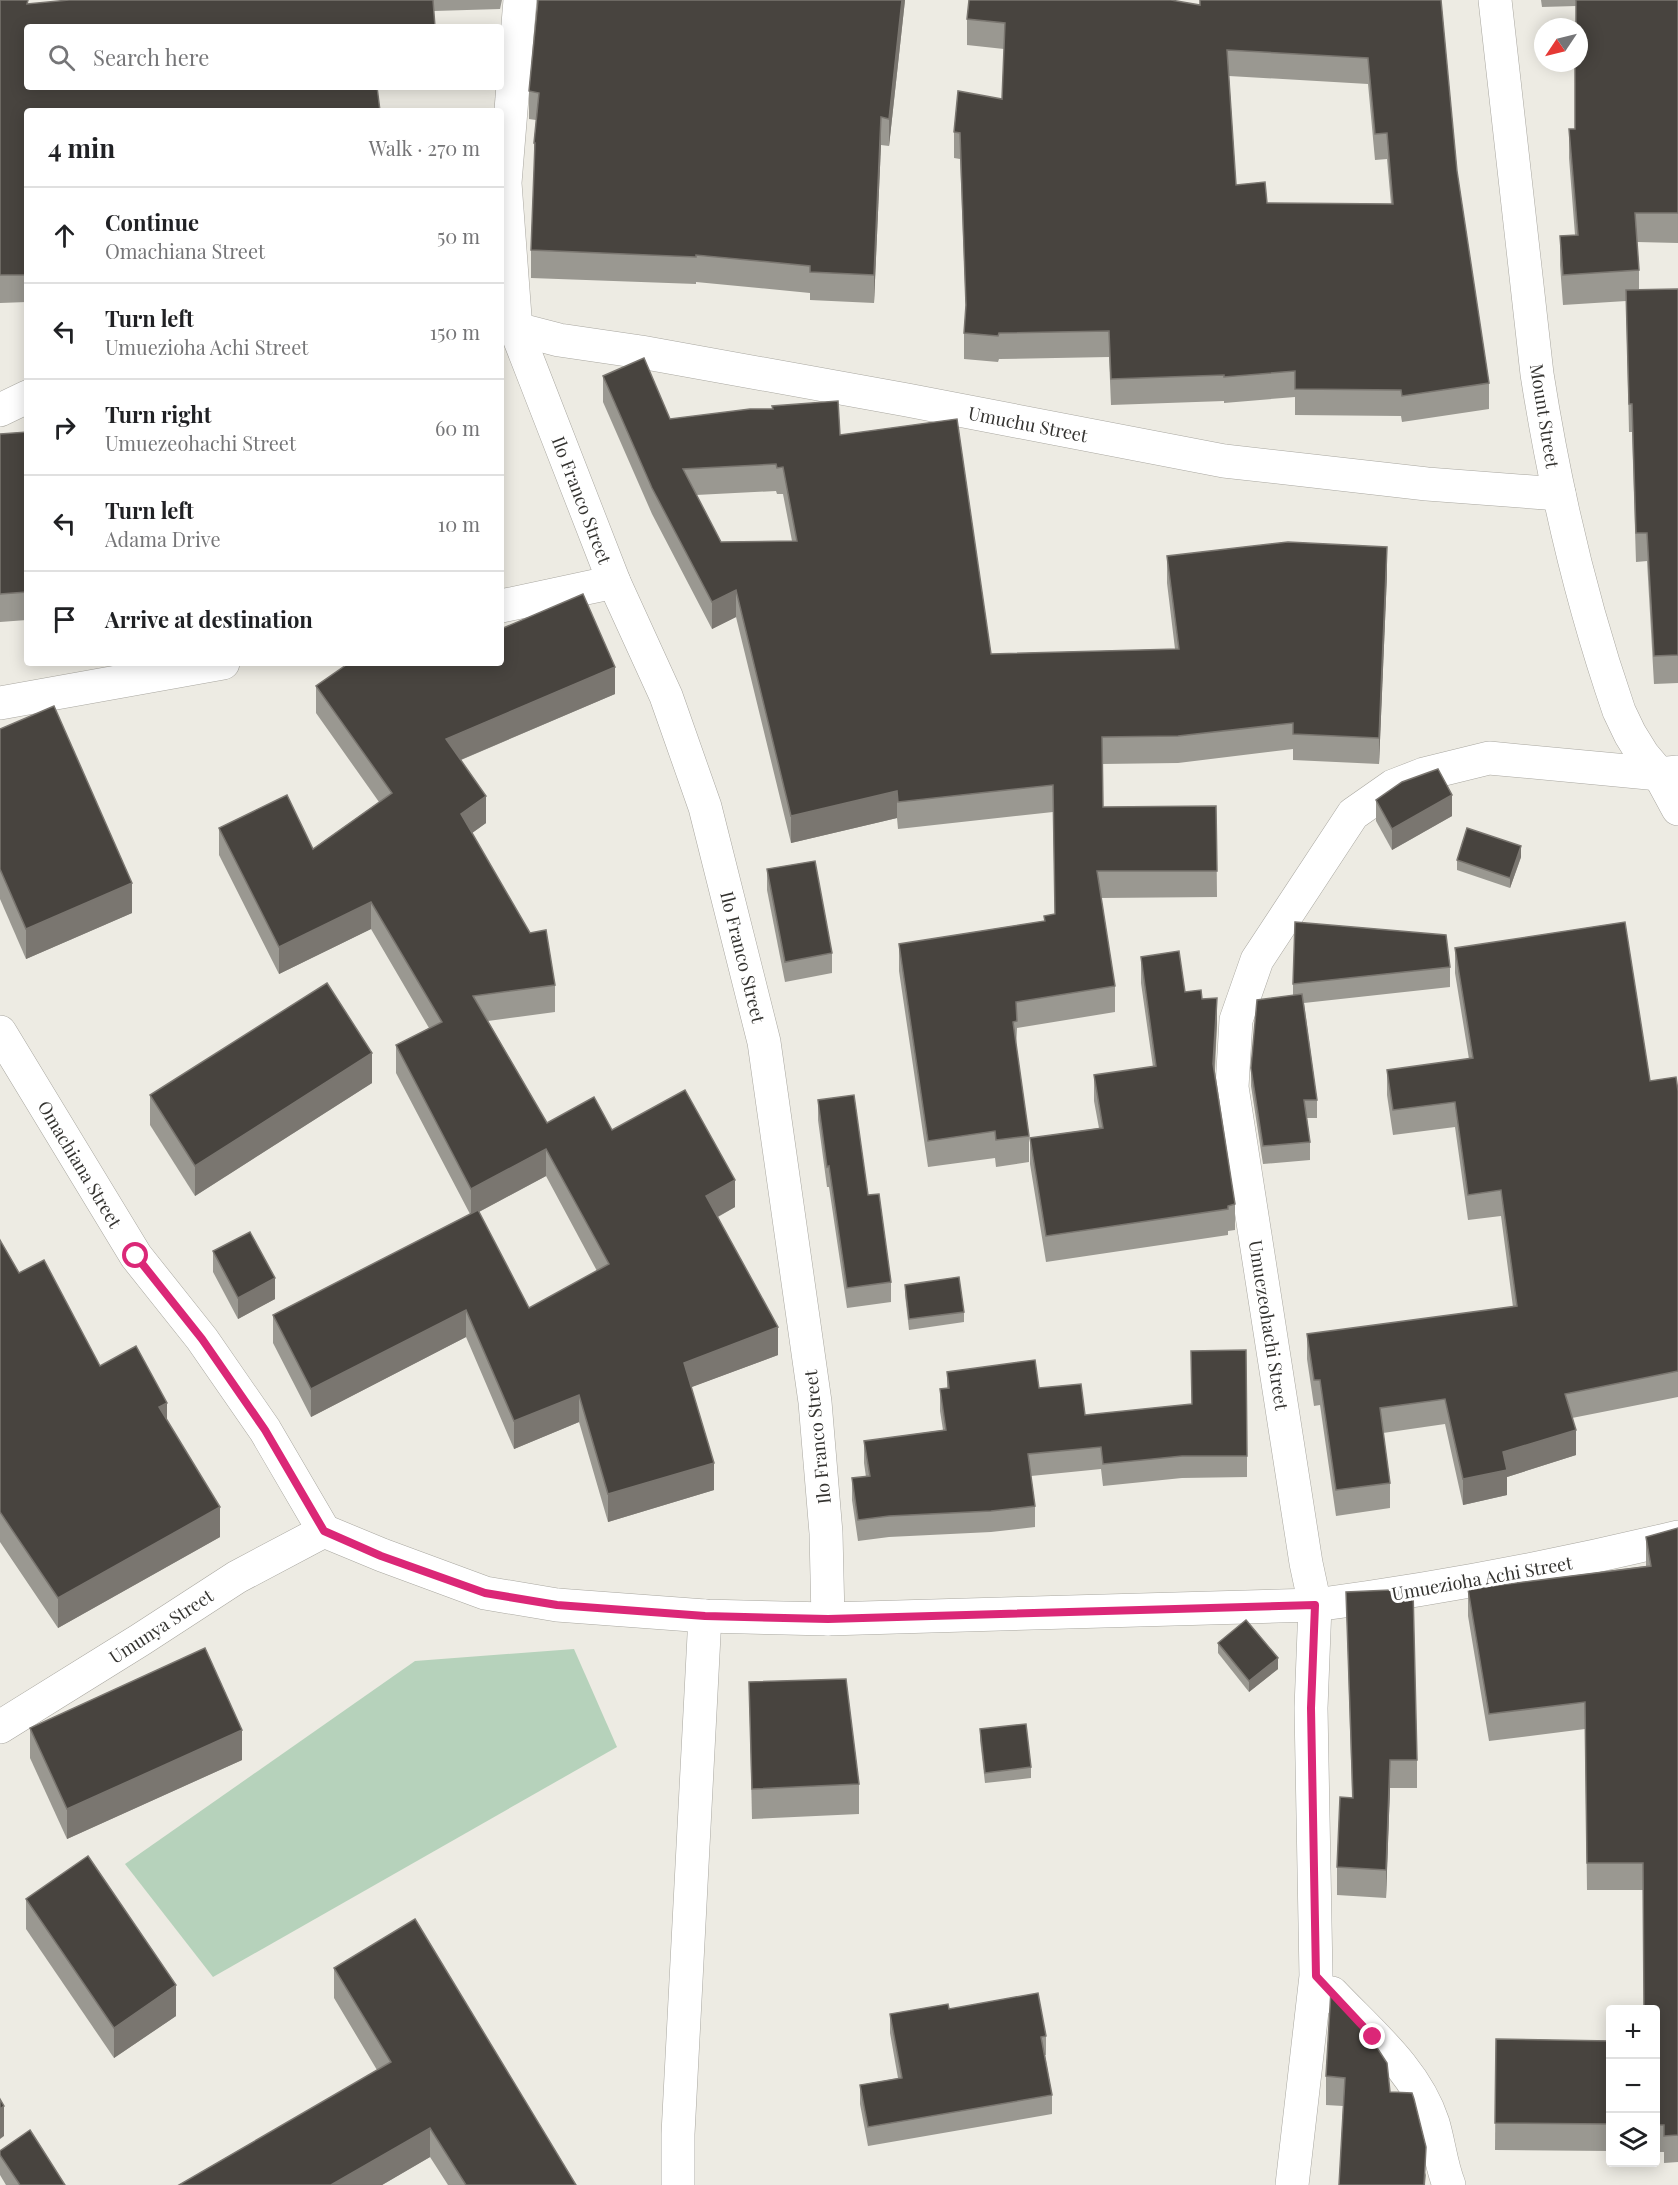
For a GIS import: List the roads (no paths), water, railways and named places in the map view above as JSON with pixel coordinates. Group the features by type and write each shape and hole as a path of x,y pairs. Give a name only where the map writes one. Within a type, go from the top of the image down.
{"street":[{"name":"Ilo Franco Street","path":"520,0 505,183 508,327 614,582 666,696 705,807 764,1042 815,1402 826,1533 828,1619"},
{"name":"Mount Street","path":"1494,0 1537,374 1573,560 1618,711 1643,755 1668,773 1678,809"},
{"name":"Umuchu Street","path":"508,327 560,340 641,352 907,400 1224,461 1427,484 1559,495"},
{"path":"0,410 24,398"},
{"path":"504,605 614,582"},
{"path":"0,703 206,666"},
{"name":"Umuezeohachi Street","path":"1292,2185 1316,1976 1311,1708 1315,1605 1306,1563 1232,1087 1236,1020 1257,960 1353,814 1393,786 1424,774 1490,758 1668,773"},
{"name":"Omachiana Street","path":"0,1032 136,1256 202,1339 265,1430 324,1531"},
{"name":"Umuezioha Achi Street","path":"324,1531 381,1556 485,1593 557,1605 705,1616 828,1619 1315,1605 1387,1596 1590,1558 1678,1537"},
{"name":"Umunya Street","path":"0,1727 237,1577 324,1531"},
{"path":"678,2185 678,2134 705,1616"},
{"path":"1316,1976 1409,2074 1432,2121 1449,2185"}]}
